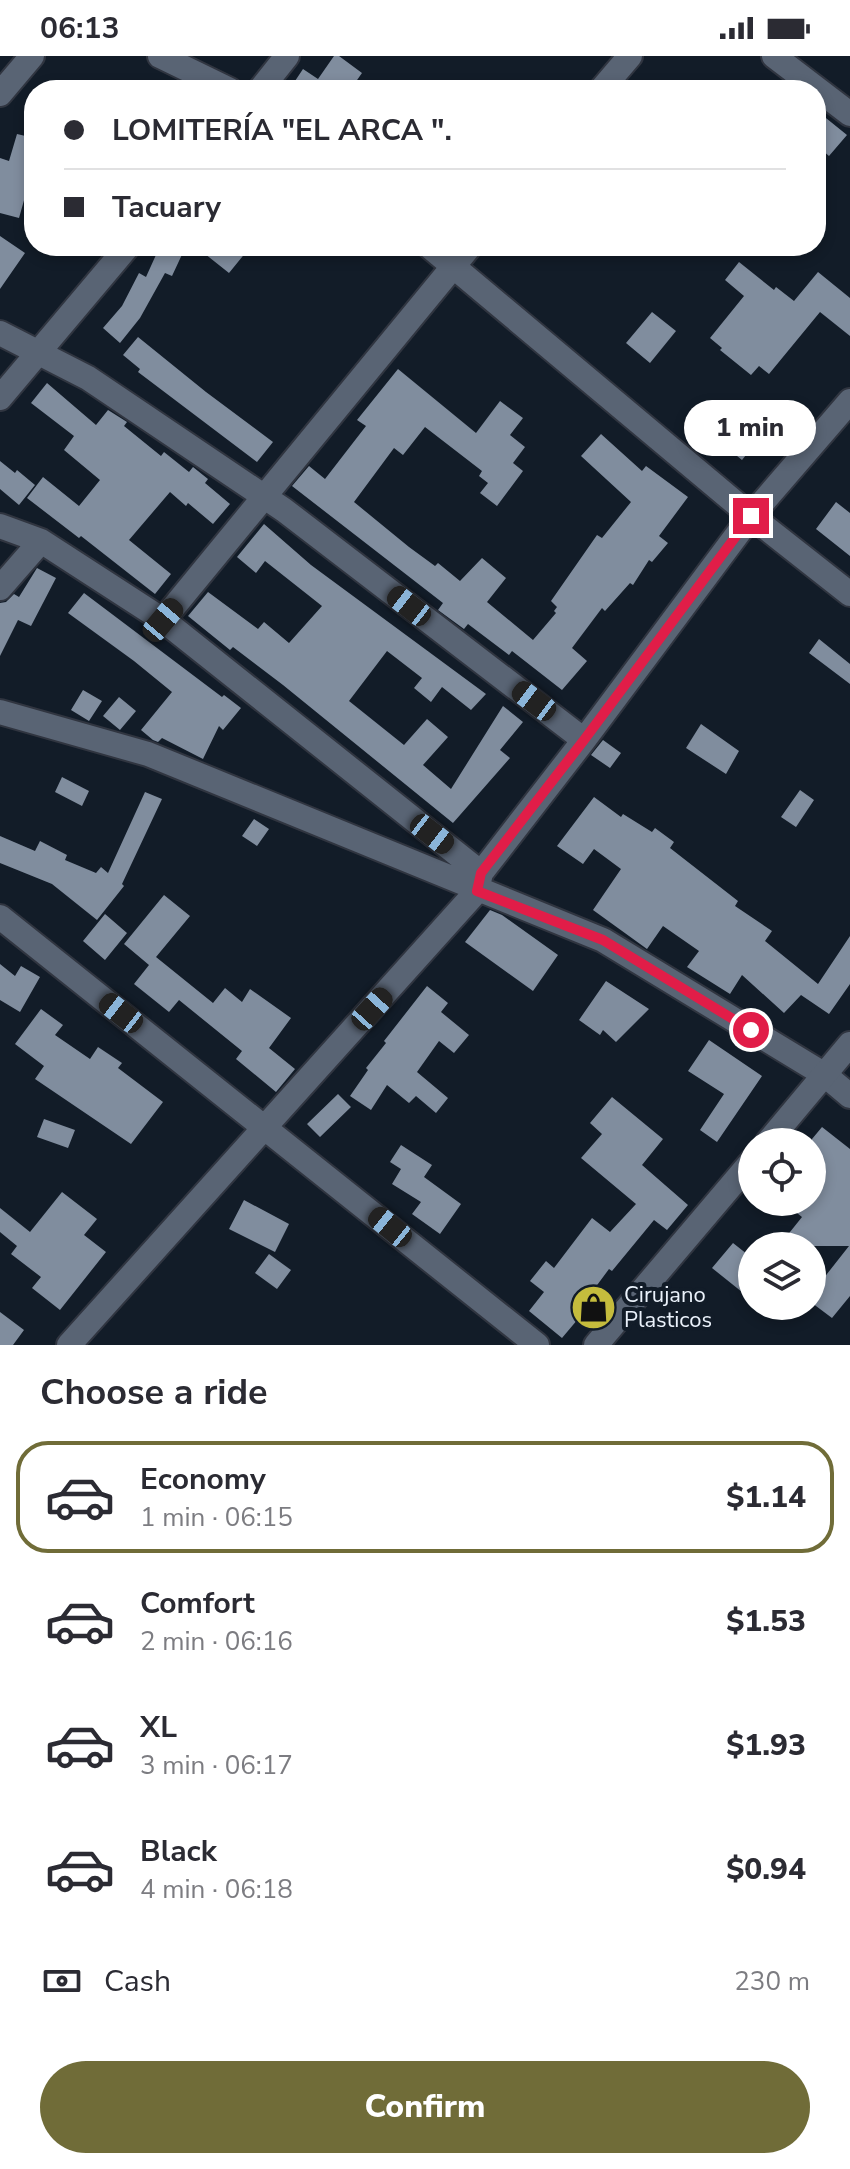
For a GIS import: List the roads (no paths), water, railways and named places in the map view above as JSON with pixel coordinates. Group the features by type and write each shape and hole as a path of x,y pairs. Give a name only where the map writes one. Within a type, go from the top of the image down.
{"street":[{"path":"0,94 32,56"},
{"path":"160,56 209,80"},
{"path":"268,80 287,56"},
{"path":"610,80 630,56"},
{"path":"774,56 805,80"},
{"path":"826,96 850,114"},
{"path":"0,398 120,256"},
{"path":"441,256 751,516 850,594"},
{"path":"163,620 462,256"},
{"path":"0,333 88,378 265,497 584,740"},
{"path":"69,1345 267,1128 479,882 751,516 850,401"},
{"path":"0,526 41,541 163,620 479,882"},
{"path":"0,588 41,541"},
{"path":"0,712 148,754 479,882 603,940 825,1075 850,1096"},
{"path":"0,917 537,1345"},
{"path":"780,1128 850,1044"},
{"path":"596,1345 738,1178"}],"place":[{"name":"Cirujano Plasticos","path":"593,1307"}]}
